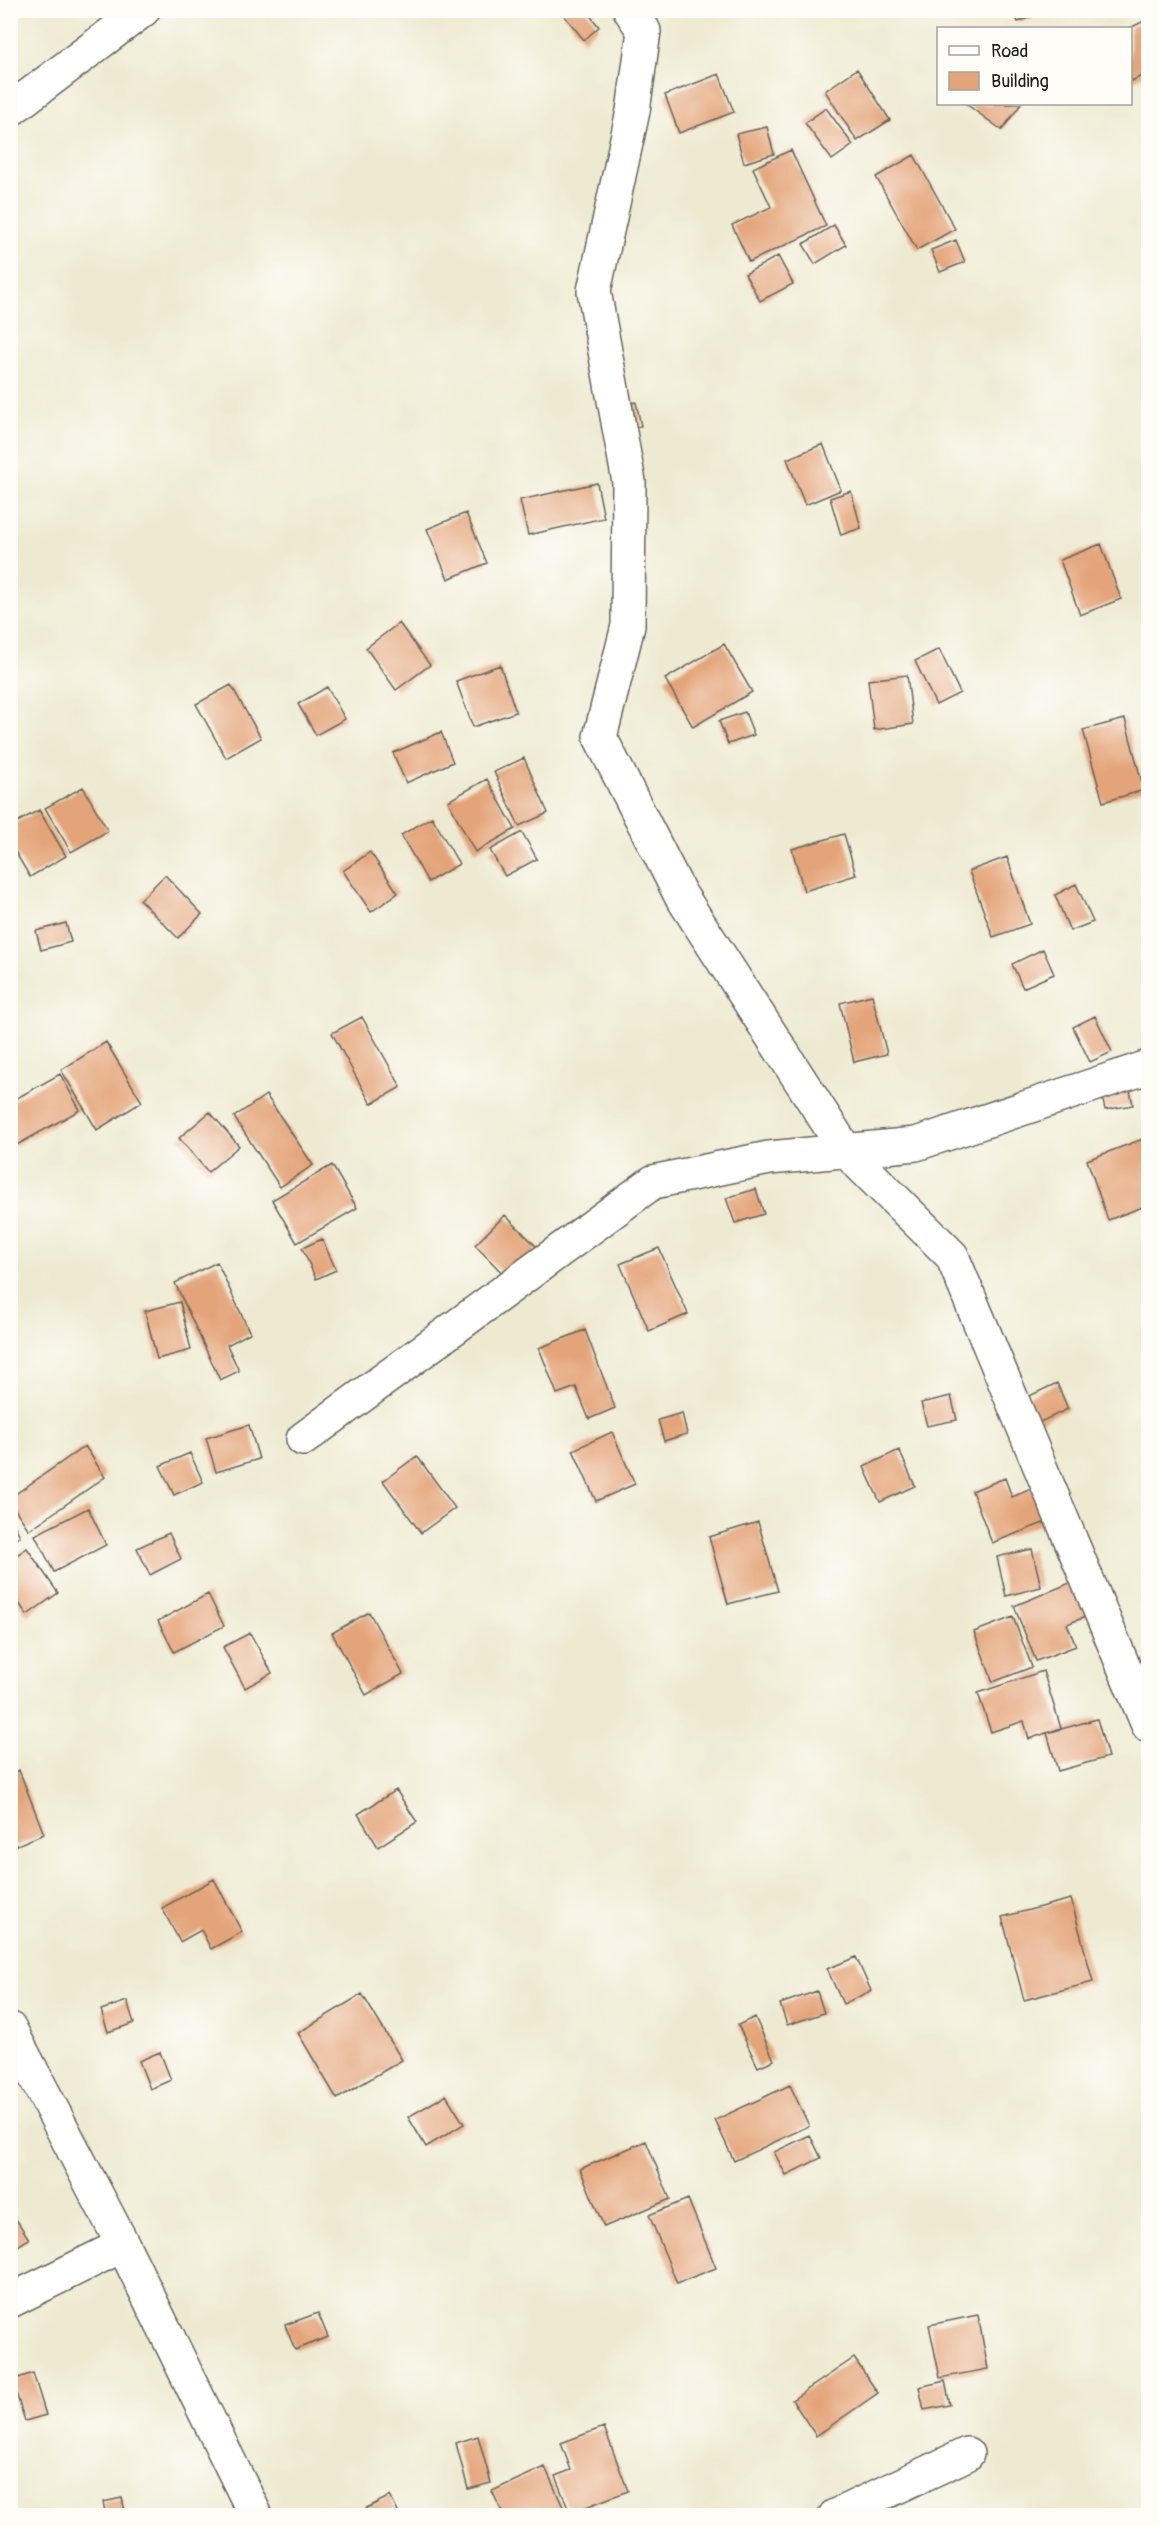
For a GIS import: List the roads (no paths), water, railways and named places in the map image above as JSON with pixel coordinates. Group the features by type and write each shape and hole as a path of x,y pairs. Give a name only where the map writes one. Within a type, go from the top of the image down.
{"street":[{"path":"10,110 144,10"},
{"path":"630,10 644,32 633,111 594,291 629,482 628,626 600,737 680,894 846,1151 952,1256 1149,1725"},
{"path":"303,1439 653,1182 769,1158 916,1144 1149,1067"},
{"path":"10,2029 123,2245 256,2516"},
{"path":"10,2301 123,2245"},
{"path":"835,2516 967,2454"}]}
